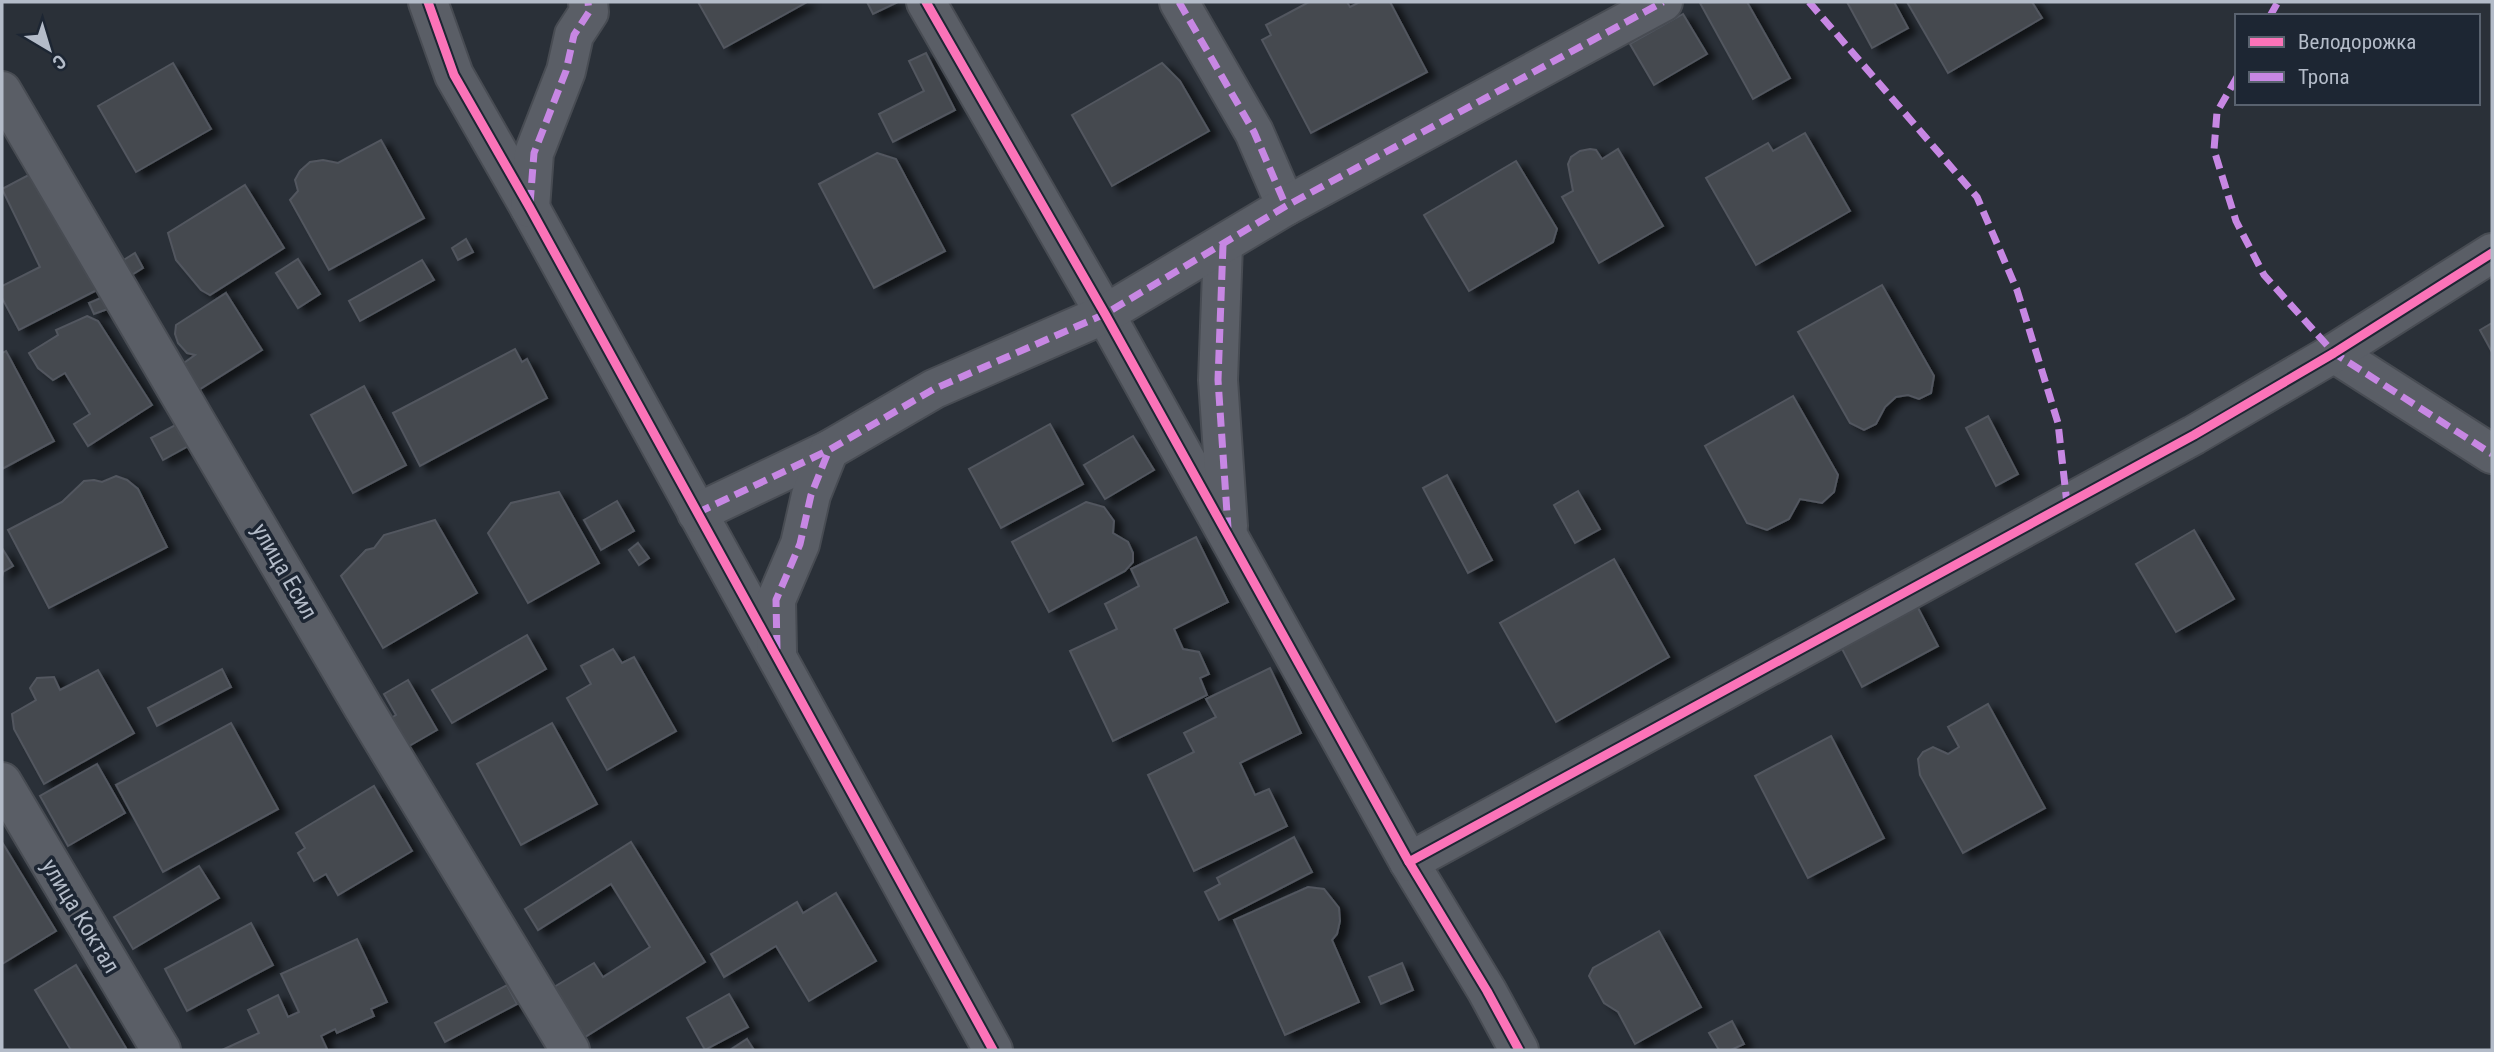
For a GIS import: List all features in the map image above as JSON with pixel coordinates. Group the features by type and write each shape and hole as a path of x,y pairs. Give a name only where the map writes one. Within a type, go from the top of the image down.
{"street":[{"path":"428,2 454,75 530,208 993,1050"},
{"path":"530,208 534,153 566,71 574,35 589,12 588,2"},
{"path":"926,2 1105,314 1409,862 1487,991 1519,1050"},
{"path":"1179,2 1254,132 1286,206"},
{"path":"697,513 830,450 934,389 1105,314 1286,206 1663,2"},
{"name":"улица Есил","path":"2,91 363,707 570,1050"},
{"path":"1223,245 1218,380 1229,539"},
{"path":"1409,862 2194,435 2334,353 2492,253"},
{"path":"2334,353 2492,454"},
{"path":"777,656 776,600 800,544 811,495 830,450"},
{"name":"улица Коктал","path":"2,782 161,1050"}],"building":[{"path":"698,2 807,2 724,48"},
{"path":"867,2 895,2 896,3 873,14"},
{"path":"1309,2 1347,2 1350,7 1360,2 1390,2 1427,72 1311,133 1262,40 1271,35 1266,25"},
{"path":"1747,2 1790,78 1753,99 1700,3"},
{"path":"1847,2 1894,2 1908,28 1872,48"},
{"path":"1907,2 2032,2 2042,18 1948,73"},
{"path":"1683,14 1707,54 1654,85 1630,44"},
{"path":"926,53 955,110 893,142 879,114 924,91 909,61"},
{"path":"173,63 211,129 136,172 98,106"},
{"path":"1162,63 1180,81 1209,131 1112,186 1072,115"},
{"path":"1805,133 1850,211 1756,265 1706,178 1768,143 1773,151"},
{"path":"381,140 424,218 329,270 290,200 298,191 295,180 310,162 323,160 338,163"},
{"path":"1590,149 1596,150 1602,159 1618,149 1663,226 1599,263 1562,197 1573,191 1568,164 1571,157"},
{"path":"877,153 896,159 945,251 874,288 819,184"},
{"path":"1516,161 1557,229 1553,242 1469,291 1424,215"},
{"path":"36,171 97,290 19,330 2,298 2,286 40,267 2,189"},
{"path":"245,185 284,248 210,295 201,290 176,260 168,233"},
{"path":"466,239 473,252 458,260 452,248"},
{"path":"135,253 143,268 130,276 122,261"},
{"path":"298,259 320,294 298,308 276,273"},
{"path":"422,260 434,280 360,321 349,301"},
{"path":"1882,285 1934,376 1931,393 1919,399 1908,395 1896,397 1885,407 1876,424 1864,430 1850,423 1798,332"},
{"path":"226,293 262,350 197,391 181,365 195,355 187,353 178,343 176,325"},
{"path":"103,297 108,309 94,314 89,303"},
{"path":"87,316 98,321 152,405 88,446 74,424 90,414 65,373 53,380 38,368 29,353 58,335 56,330"},
{"path":"2492,323 2492,352 2480,330"},
{"path":"515,349 522,362 527,359 547,398 420,466 393,413"},
{"path":"6,351 54,441 2,469 2,353"},
{"path":"364,386 406,465 353,493 311,415"},
{"path":"1793,396 1838,475 1834,492 1822,503 1800,499 1789,519 1767,530 1747,523 1705,446"},
{"path":"1988,416 2018,474 1996,486 1966,428"},
{"path":"179,423 190,445 163,460 151,438"},
{"path":"1050,424 1083,484 1001,528 969,469"},
{"path":"1133,436 1154,470 1105,499 1084,465"},
{"path":"1447,475 1492,560 1468,573 1423,488"},
{"path":"116,476 127,480 138,489 167,547 49,608 8,530 62,502 84,481 102,482"},
{"path":"1578,491 1600,529 1575,543 1554,505"},
{"path":"559,492 599,563 528,603 488,533 511,503"},
{"path":"617,501 634,531 601,550 584,520"},
{"path":"1086,502 1104,507 1114,521 1113,533 1128,542 1133,553 1133,562 1125,571 1049,612 1012,542"},
{"path":"435,520 477,593 383,648 341,576 366,550 374,548 384,535"},
{"path":"2194,530 2234,599 2176,632 2136,564"},
{"path":"1196,537 1228,602 1174,629 1183,649 1199,652 1209,674 1200,678 1207,695 1113,741 1070,651 1117,629 1105,604 1139,586 1131,569"},
{"path":"638,543 649,558 639,565 629,550"},
{"path":"2,548 13,566 3,572 2,577"},
{"path":"1614,559 1669,657 1556,722 1500,623"},
{"path":"1916,604 1938,646 1862,687 1840,645"},
{"path":"527,635 546,669 452,723 432,690"},
{"path":"613,649 622,663 634,657 676,731 607,770 567,698 591,684 581,666"},
{"path":"1270,668 1301,733 1240,763 1255,795 1269,789 1287,826 1194,871 1148,775 1194,752 1184,733 1216,717 1206,699"},
{"path":"222,669 231,687 157,726 148,708"},
{"path":"98,670 134,733 44,784 14,729 12,714 36,700 30,688 37,678 54,677 60,690"},
{"path":"408,680 437,730 404,749 388,720 396,715 384,694"},
{"path":"1988,704 2045,808 1963,853 1920,775 1918,759 1923,752 1933,747 1948,754 1959,747 1948,727"},
{"path":"231,723 278,809 163,872 116,785"},
{"path":"552,723 597,804 521,845 477,764"},
{"path":"1831,736 1884,838 1808,878 1755,776"},
{"path":"97,764 125,813 68,846 40,796"},
{"path":"374,786 412,851 338,895 326,874 314,881 298,853 305,848 296,833"},
{"path":"1294,837 1312,872 1219,920 1205,892 1220,884 1217,878"},
{"path":"2,842 56,931 2,964"},
{"path":"631,842 705,962 585,1037 554,987 594,963 603,977 650,947 611,884 538,930 525,909"},
{"path":"199,866 219,898 133,949 114,917"},
{"path":"1308,887 1324,889 1339,908 1340,921 1337,934 1332,940 1359,1002 1285,1035 1234,920"},
{"path":"836,893 876,961 809,1001 776,946 724,977 711,954 797,902 803,913"},
{"path":"251,923 273,965 187,1011 165,969"},
{"path":"1659,931 1701,1007 1635,1044 1618,1012 1604,1003 1589,976 1593,968"},
{"path":"357,939 387,1002 371,1009 374,1016 337,1033 335,1029 321,1036 327,1049 325,1050 222,1050 259,1033 248,1010 278,995 288,1017 299,1012 281,974"},
{"path":"1402,963 1413,990 1381,1004 1369,977"},
{"path":"76,965 126,1048 71,1050 35,990"},
{"path":"507,985 517,1004 445,1042 435,1023"},
{"path":"729,994 748,1027 705,1050 687,1018"},
{"path":"1732,1021 1744,1044 1731,1050 1719,1050 1709,1033"},
{"path":"747,1039 754,1050 730,1050"}],"marked path":[{"path":"530,204 534,153 566,71 574,35 589,12 588,2"},
{"path":"1179,2 1254,132 1286,206"},
{"path":"777,649 776,600 800,544 811,495 829,450 934,389 1105,314 1286,206 1663,2"},
{"path":"1809,2 1977,197 2017,290 2058,423 2067,504"},
{"path":"2271,14 2278,2"},
{"path":"2235,80 2217,112 2214,150 2236,221 2264,275 2334,353 2492,454"},
{"path":"1223,245 1218,380 1228,528"},
{"path":"697,513 829,450"}],"cycle path":[{"path":"428,2 454,75 530,208 993,1050"},
{"path":"926,2 1105,314 1409,862 1487,991 1519,1050"},
{"path":"1409,862 2194,435 2334,353 2492,253"}]}
